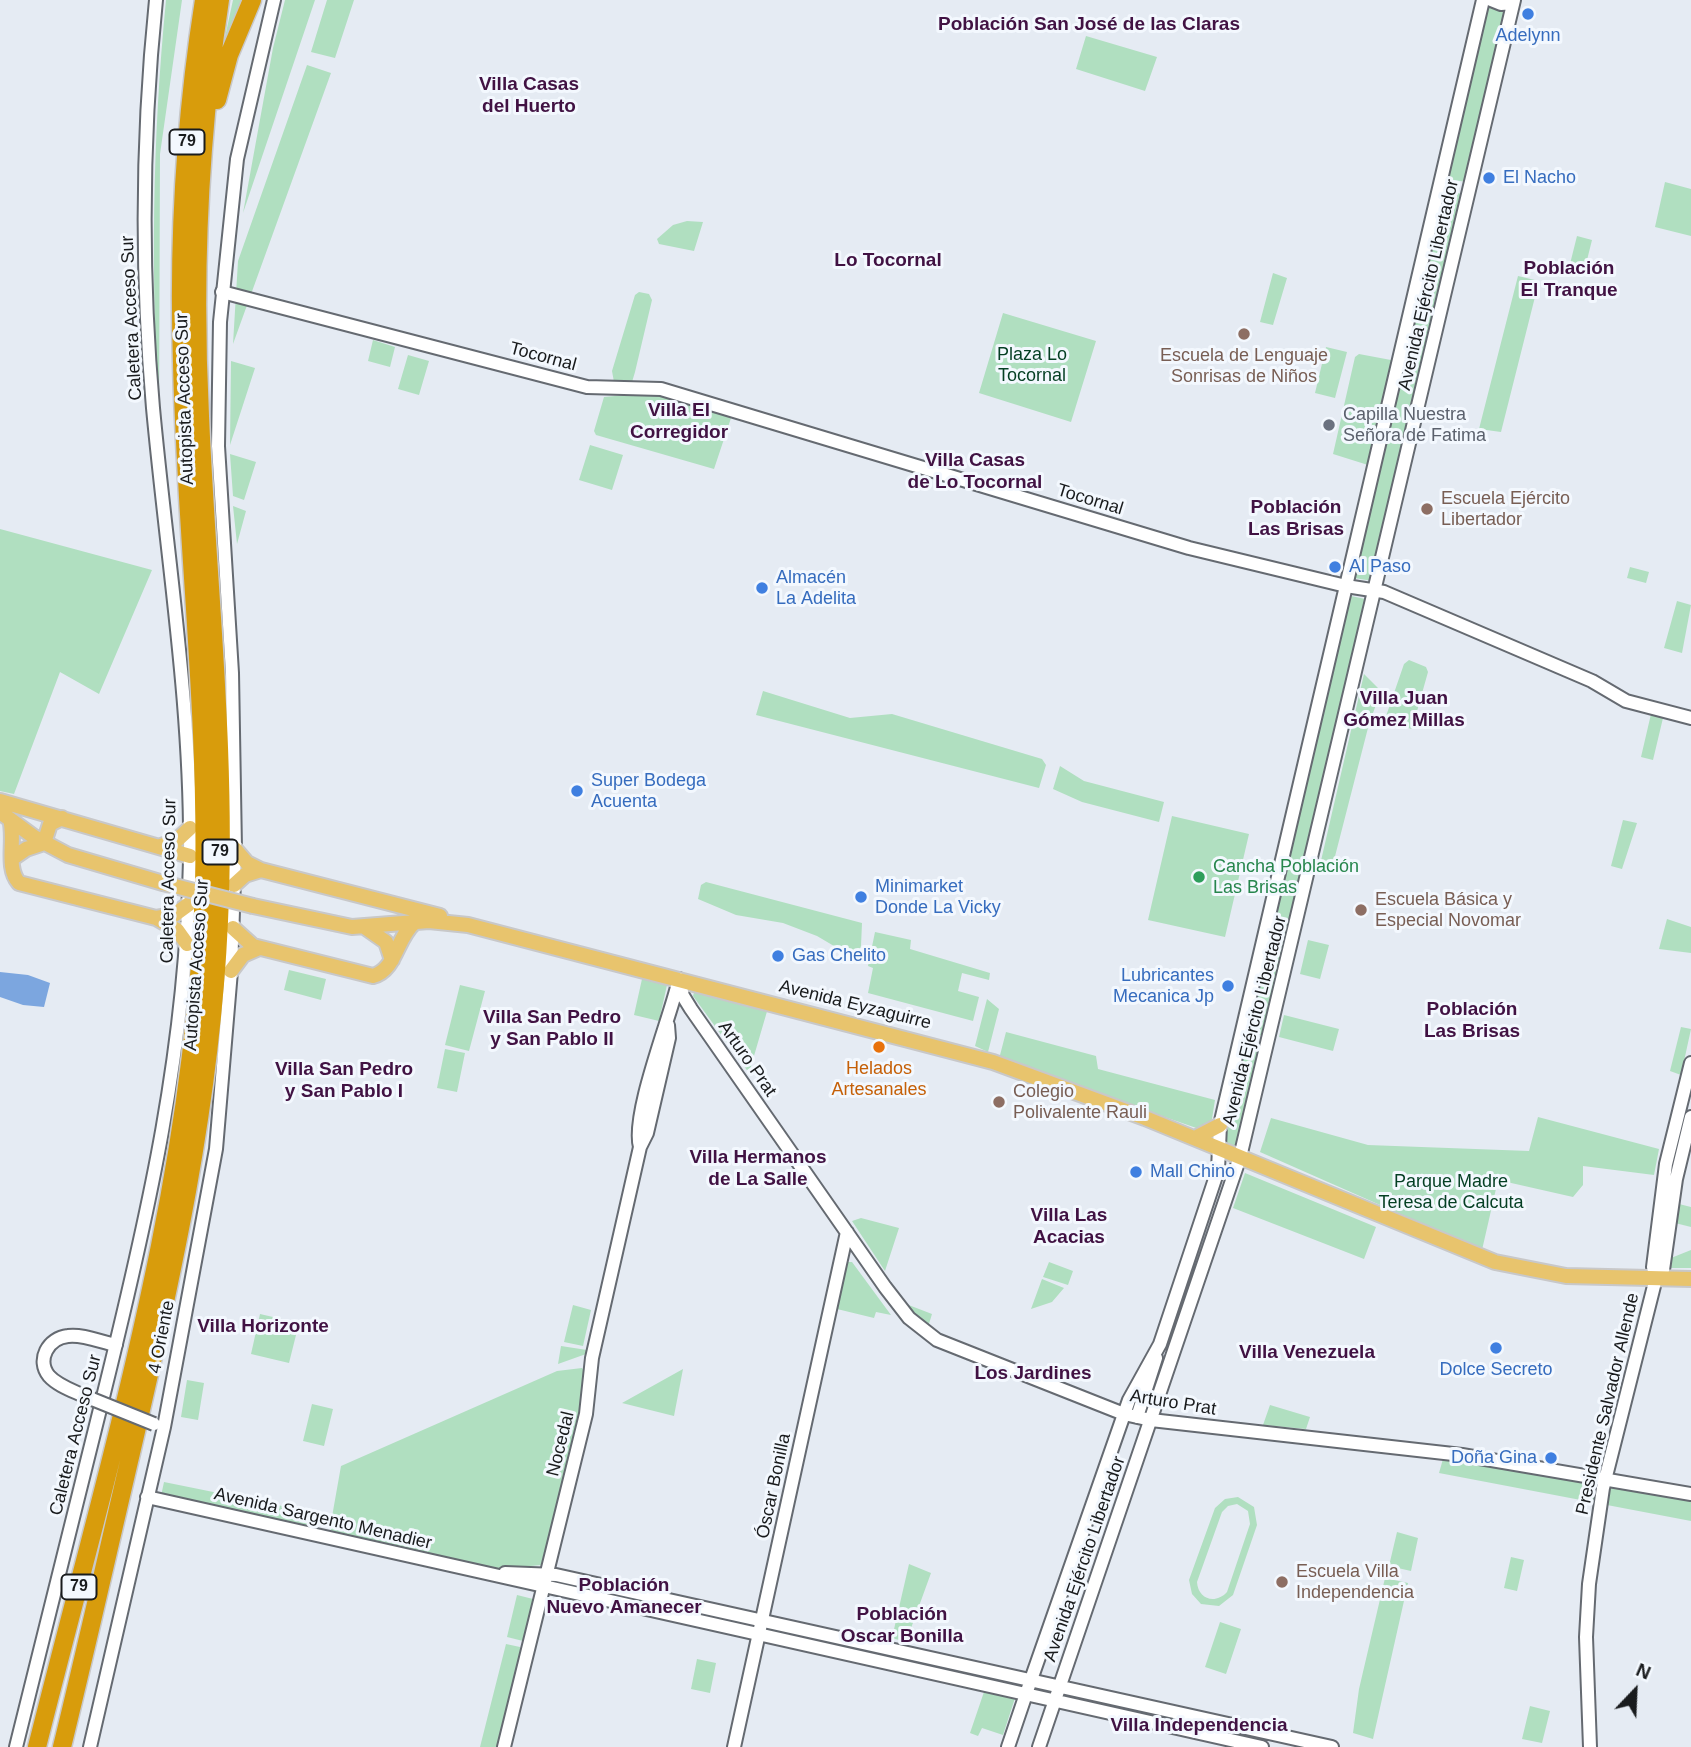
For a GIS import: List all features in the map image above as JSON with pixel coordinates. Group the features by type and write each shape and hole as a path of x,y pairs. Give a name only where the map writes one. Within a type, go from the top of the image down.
{"highway":[{"name":"Autopista Acceso Sur","path":"37,1747 154,1282 179,1146 196,1009 202,929 204,794 183,403 181,284 186,161 204,0"},
{"name":"Autopista Acceso Sur","path":"62,1747 162,1321 192,1168 211,1023 219,922 220,796 198,386 201,183 220,0"},
{"path":"201,183 221,82 252,0"}],"main road":[{"name":"Caletera Acceso Sur","path":"16,1747 116,1345 160,1153 177,1045 187,944 190,828 184,690 155,429 147,299 147,127 156,0"},
{"path":"274,0 242,130 222,292 218,446 232,684 235,849 233,929 243,940 259,948 369,976 382,974 392,960 400,940 415,922"},
{"name":"Avenida Ejército Libertador","path":"1008,1747 1130,1415 1133,1390 1160,1344 1218,1170 1220,1125 1483,0"},
{"path":"1491,0 1501,4 1514,2"},
{"name":"Avenida Ejército Libertador","path":"1039,1747 1240,1157 1514,2"},
{"name":"Tocornal","path":"222,292 587,387 661,389 1189,548 1346,586 1376,590 1592,681 1621,699 1691,718"},
{"path":"0,801 190,856"},
{"path":"5,816 14,840 14,877 28,888 101,902 156,918 177,930 187,944"},
{"name":"Avenida Eyzaguirre","path":"5,816 44,843 80,860 253,906 325,923 365,927 415,922 468,925 969,1055 1068,1088 1495,1262 1555,1275 1691,1279"},
{"path":"13,858 26,849 44,843 47,828 62,818"},
{"path":"162,846 176,841 190,828"},
{"path":"235,849 247,863 261,870 468,925"},
{"path":"234,885 245,875 261,870"},
{"path":"370,899 374,911 365,927 382,937 392,960"},
{"path":"156,918 174,915 188,904"},
{"name":"4 Oriente","path":"90,1747 147,1497 216,1149 233,929"},
{"path":"231,971 241,956 259,948"},
{"name":"Nocedal","path":"504,1747 586,1414 592,1358 640,1147 638,1134 660,1035 668,1025 679,979"},
{"name":"Arturo Prat","path":"679,979 683,996 691,1009 903,1312 923,1331 954,1348 1130,1415 1151,1420 1462,1455 1691,1494"},
{"path":"1656,1278 1653,1267 1662,1184 1691,1063"},
{"path":"1656,1278 1662,1270 1676,1179 1691,1117"},
{"path":"1195,1138 1220,1125"},
{"name":"Óscar Bonilla","path":"734,1747 847,1232"},
{"path":"1196,1236 1204,1264"},
{"name":"Presidente Salvador Allende","path":"1590,1747 1586,1619 1606,1479 1656,1278"},
{"path":"116,1345 73,1336 57,1339 48,1347 44,1359 46,1371 57,1382 82,1395 159,1426"},
{"name":"Avenida Sargento Menadier","path":"147,1497 491,1575 545,1579 762,1620 1332,1747"},
{"name":"Avenida Sargento Menadier","path":"545,1579 759,1634 1262,1747"}],"green space":[{"path":"166,0 182,0 160,154 159,420 154,210"},
{"path":"233,0 245,0 227,43 225,37"},
{"path":"285,0 315,0 243,213 273,48"},
{"path":"327,0 354,0 335,58 311,52"},
{"path":"1486,2 1495,8 1507,8 1467,182 1447,179"},
{"path":"1086,36 1157,57 1145,91 1076,69"},
{"path":"307,65 331,73 233,344 238,261"},
{"path":"1665,182 1691,189 1691,236 1655,227"},
{"path":"1445,189 1465,195 1373,581 1354,578"},
{"path":"687,221 703,222 694,251 659,244 657,239 673,225"},
{"path":"1577,236 1592,240 1585,268 1570,264"},
{"path":"1273,273 1287,278 1273,325 1260,322"},
{"path":"1518,276 1539,281 1501,432 1479,429"},
{"path":"639,292 649,294 652,300 635,372 632,382 614,382 612,371 635,295"},
{"name":"Plaza Lo Tocornal","path":"1003,313 1096,341 1071,422 979,393"},
{"path":"373,340 395,347 390,367 368,361"},
{"path":"1326,347 1347,352 1335,398 1315,393"},
{"path":"1359,354 1391,360 1394,366 1368,465 1333,454 1355,357"},
{"path":"408,355 429,361 419,395 398,389"},
{"path":"231,361 255,368 230,445"},
{"path":"648,393 729,414 731,418 714,469 596,435 594,431 604,397"},
{"path":"590,445 623,455 612,490 579,480"},
{"path":"230,454 256,462 244,500 233,496"},
{"path":"233,506 246,511 237,544"},
{"path":"0,529 152,570 99,694 60,672 14,794 0,791"},
{"path":"1630,567 1649,572 1646,583 1627,578"},
{"path":"1351,596 1370,600 1265,1036 1248,1033"},
{"path":"1677,601 1691,605 1682,653 1664,648"},
{"name":"Villa Juan Gómez Millas","path":"1409,660 1426,667 1428,672 1412,729 1384,722 1404,664"},
{"path":"1364,674 1381,691 1369,724 1332,868 1320,865"},
{"path":"763,691 850,718 892,714 1042,759 1046,765 1039,788 756,715"},
{"path":"1651,714 1663,718 1653,760 1641,757"},
{"path":"1060,766 1084,781 1164,802 1159,822 1082,802 1053,789"},
{"name":"Cancha Población Las Brisas","path":"1172,816 1249,834 1225,937 1148,920"},
{"path":"1623,820 1637,823 1622,869 1611,866"},
{"path":"706,882 862,923 861,946 856,959 817,936 783,923 736,915 698,899 701,885"},
{"path":"1667,919 1691,927 1691,953 1659,949"},
{"path":"875,932 911,940 910,949 990,973 989,980 962,973 958,991 979,997 973,1021 868,993 873,968 868,966"},
{"path":"1308,940 1329,945 1320,979 1300,974"},
{"path":"289,970 326,979 321,1000 284,990"},
{"path":"642,979 667,985 659,1021 634,1015"},
{"path":"460,985 485,991 469,1051 445,1045"},
{"path":"695,989 768,1008 749,1073 693,996"},
{"path":"987,999 999,1009 988,1052 975,1046"},
{"path":"1284,1015 1339,1029 1333,1051 1279,1037"},
{"path":"1681,1027 1691,1029 1681,1075 1670,1071"},
{"path":"1006,1032 1096,1056 1098,1069 1215,1100 1211,1125 1202,1130 999,1059"},
{"path":"1244,1042 1262,1046 1235,1146 1223,1144 1222,1138"},
{"path":"445,1049 465,1053 457,1092 437,1088"},
{"name":"Parque Madre Teresa de Calcuta","path":"1538,1117 1659,1149 1654,1175 1583,1166 1583,1185 1573,1197 1498,1180 1482,1250 1260,1152 1271,1118 1368,1145 1529,1151"},
{"path":"1245,1173 1376,1227 1364,1259 1233,1208"},
{"path":"1679,1204 1691,1207 1691,1227 1675,1223"},
{"path":"861,1218 899,1228 885,1271 852,1221"},
{"path":"1691,1250 1691,1268 1671,1268 1671,1258"},
{"path":"848,1262 852,1262 891,1315 876,1312 874,1318 837,1309"},
{"path":"1049,1262 1073,1271 1068,1285 1043,1277"},
{"path":"1042,1279 1064,1288 1052,1302 1031,1309"},
{"path":"906,1304 932,1314 928,1327 917,1319"},
{"path":"573,1305 591,1310 583,1346 564,1342"},
{"path":"260,1314 299,1323 289,1363 251,1354"},
{"path":"561,1346 587,1350 586,1354 558,1364"},
{"path":"582,1368 587,1375 583,1401 541,1565 490,1570 334,1534 330,1528 341,1466 557,1371"},
{"path":"683,1369 674,1416 622,1403"},
{"path":"187,1380 204,1383 198,1420 181,1417"},
{"path":"312,1404 333,1409 324,1446 303,1441"},
{"path":"1270,1405 1310,1417 1306,1429 1263,1425"},
{"path":"1443,1459 1691,1501 1691,1521 1439,1473"},
{"path":"164,1482 317,1513 313,1530 161,1496"},
{"path":"1238,1497 1254,1507 1257,1525 1233,1595 1219,1606 1201,1604 1192,1594 1189,1580 1215,1508 1225,1499","holes":["1237,1504 1248,1511 1250,1524 1227,1592 1217,1598 1208,1598 1200,1593 1197,1582 1222,1512 1228,1506"]},
{"path":"1397,1532 1418,1538 1411,1571 1389,1566"},
{"path":"1511,1557 1524,1560 1517,1591 1504,1588"},
{"path":"909,1564 931,1573 906,1642 892,1638"},
{"path":"1385,1578 1408,1583 1373,1739 1353,1733 1359,1689"},
{"path":"517,1595 533,1599 523,1641 507,1637"},
{"path":"1220,1622 1241,1629 1226,1674 1205,1667"},
{"path":"506,1644 520,1647 521,1652 498,1747 480,1747"},
{"path":"697,1659 716,1663 710,1693 691,1689"},
{"path":"985,1689 1015,1698 1003,1735 982,1728 978,1736 970,1733"},
{"path":"1530,1706 1550,1711 1542,1743 1522,1739"}],"water":[{"path":"0,972 28,975 50,983 44,1007 23,1005 0,997"}],"place":[{"name":"Adelynn","path":"1528,14"},
{"name":"El Nacho","path":"1489,178"},
{"name":"Escuela de Lenguaje Sonrisas de Niños","path":"1244,334"},
{"name":"Capilla Nuestra Señora de Fatima","path":"1329,425"},
{"name":"Escuela Ejército Libertador","path":"1427,509"},
{"name":"Al Paso","path":"1335,567"},
{"name":"Almacén La Adelita","path":"762,588"},
{"name":"Super Bodega Acuenta","path":"577,791"},
{"name":"Cancha Población Las Brisas","path":"1199,877"},
{"name":"Minimarket Donde La Vicky","path":"861,897"},
{"name":"Escuela Básica y Especial Novomar","path":"1361,910"},
{"name":"Gas Chelito","path":"778,956"},
{"name":"Lubricantes Mecanica Jp","path":"1228,986"},
{"name":"Helados Artesanales","path":"879,1047"},
{"name":"Colegio Polivalente Rauli","path":"999,1102"},
{"name":"Mall Chino","path":"1136,1172"},
{"name":"Dolce Secreto","path":"1496,1348"},
{"name":"Doña Gina","path":"1551,1458"},
{"name":"Escuela Villa Independencia","path":"1282,1582"}],"district":[{"name":"Población San José de las Claras","path":"1089,25"},
{"name":"Villa Casas del Huerto","path":"529,96"},
{"name":"Lo Tocornal","path":"888,261"},
{"name":"Población El Tranque","path":"1569,280"},
{"name":"Villa El Corregidor","path":"679,422"},
{"name":"Villa Casas de Lo Tocornal","path":"975,472"},
{"name":"Población Las Brisas","path":"1296,519"},
{"name":"Villa Juan Gómez Millas","path":"1404,710"},
{"name":"Población Las Brisas","path":"1472,1021"},
{"name":"Villa San Pedro y San Pablo II","path":"552,1029"},
{"name":"Villa San Pedro y San Pablo I","path":"344,1081"},
{"name":"Villa Hermanos de La Salle","path":"758,1169"},
{"name":"Villa Las Acacias","path":"1069,1227"},
{"name":"Villa Horizonte","path":"263,1327"},
{"name":"Villa Venezuela","path":"1307,1353"},
{"name":"Los Jardines","path":"1033,1374"},
{"name":"Población Nuevo Amanecer","path":"624,1597"},
{"name":"Población Oscar Bonilla","path":"902,1626"},
{"name":"Villa Independencia","path":"1199,1726"}]}
